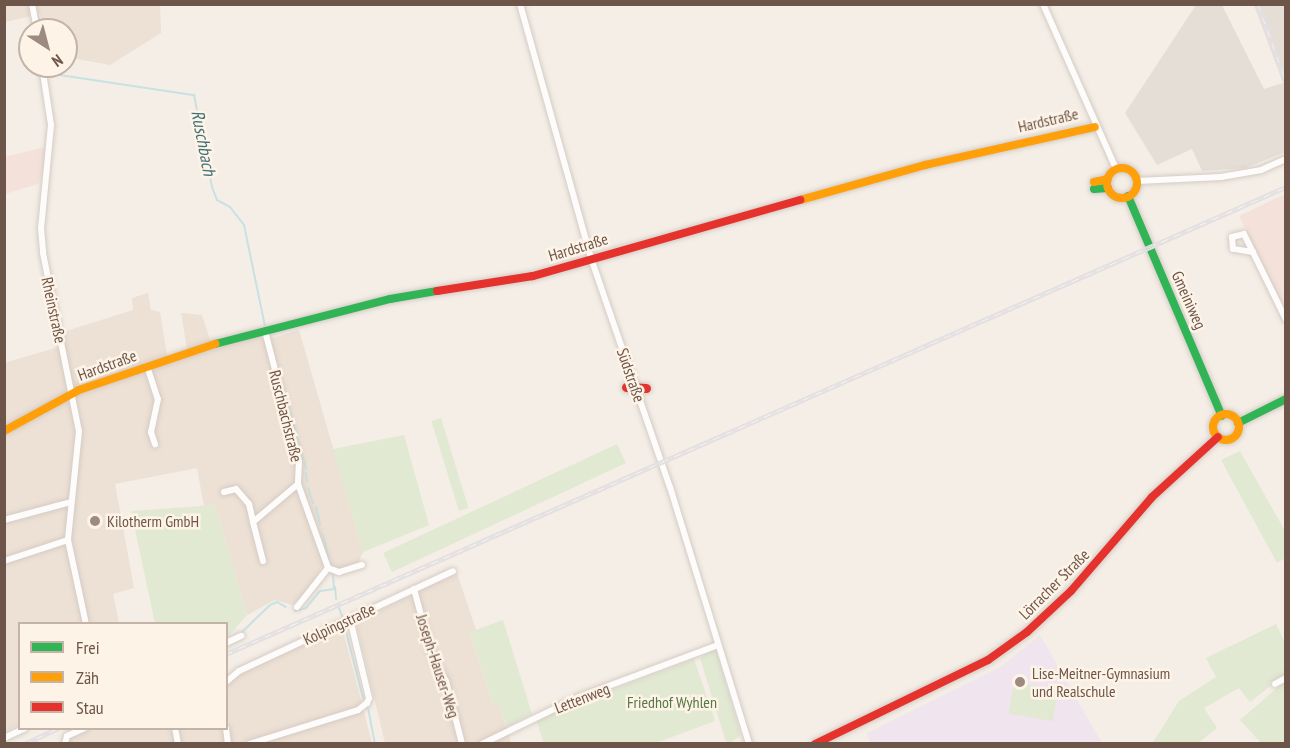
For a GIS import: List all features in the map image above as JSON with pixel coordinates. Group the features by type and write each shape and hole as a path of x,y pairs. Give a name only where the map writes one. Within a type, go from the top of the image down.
{"street":[{"name":"Südstraße","path":"519,4 591,258 669,487 749,744"},
{"path":"1043,4 1095,119 1095,127 1116,169"},
{"name":"Rheinstraße","path":"44,78 51,125 41,228 43,253 79,431 68,540 86,622"},
{"name":"Hardstraße","path":"4,431 72,395 147,366 265,331 390,299 505,283 925,165 1095,127"},
{"path":"1137,181 1221,177 1261,170 1286,159"},
{"path":"1116,169 1128,169 1137,181"},
{"path":"1108,183 1116,169"},
{"path":"1108,183 1114,195 1128,196 1137,181"},
{"path":"1094,185 1108,183"},
{"name":"Gmeiniweg","path":"1128,196 1222,416"},
{"path":"1253,252 1286,320"},
{"name":"Ruschbachstraße","path":"265,331 299,462 298,484 328,568"},
{"path":"147,366 158,399 151,432 155,444"},
{"path":"626,387 646,388"},
{"path":"1238,423 1286,399"},
{"path":"1230,415 1238,423 1235,437 1224,440 1218,437 1214,425 1222,416 1230,415"},
{"name":"Lörracher Straße","path":"815,744 988,660 1027,632 1071,591 1152,497 1218,437"},
{"path":"253,522 298,484"},
{"path":"224,492 236,489 249,504 263,561"},
{"path":"4,520 71,502"},
{"path":"4,561 68,540"},
{"path":"297,607 328,568 339,572 362,565"},
{"name":"Kolpingstraße","path":"228,680 239,671 453,571"},
{"name":"Joseph-Hauser-Weg","path":"414,589 432,656 446,681 462,744"},
{"path":"249,744 358,710 367,703 369,698 350,619"},
{"path":"228,642 241,636"},
{"name":"Lettenweg","path":"482,744 579,698 718,645"},
{"path":"1275,684 1286,678"},
{"path":"4,738 23,730"},
{"path":"65,744 67,736 82,730"}],"shaded area":[{"path":"4,5 160,5 161,33 110,65 78,59 78,18 41,18 40,14 5,22"},
{"path":"1196,5 1222,5 1264,89 1283,83 1254,5 1285,5 1285,152 1245,168 1202,171 1192,149 1157,165 1125,113"},
{"path":"45,147 45,167 38,184 5,194 4,157"},
{"path":"1285,194 1285,311 1239,216"},
{"path":"148,293 151,310 160,312 168,361 187,349 181,313 202,315 213,349 259,336 264,341 299,330 363,552 358,563 340,569 322,566 305,596 292,605 275,600 247,615 215,505 204,506 197,468 115,484 134,588 113,594 119,622 18,622 18,725 5,731 4,363 66,345 63,332 133,310 132,298"},
{"path":"457,573 476,630 470,633 494,707 500,705 511,743 385,743 356,622"},
{"path":"342,627 372,743 68,744 70,730 228,730 228,678"},
{"name":"Lise-Meitner-Gymnasium und Realschule","path":"1040,635 1102,743 870,744 867,733 1000,667"}],"green space":[{"path":"441,418 468,508 459,511 431,421"},
{"path":"404,435 429,525 363,552 333,449"},
{"path":"617,444 626,463 392,572 383,553"},
{"path":"1240,451 1285,531 1285,558 1277,563 1221,460"},
{"path":"215,505 247,615 228,637 228,622 155,622 131,511"},
{"path":"503,620 532,714 507,727 500,706 494,707 470,632"},
{"path":"1276,624 1285,643 1285,674 1250,702 1239,688 1204,708 1217,728 1198,743 1152,744 1179,701 1216,677 1206,658"},
{"path":"712,650 717,653 739,729 740,736 730,743 726,742 700,658"},
{"name":"Friedhof Wyhlen","path":"694,659 715,721 656,743 544,744 536,719"},
{"path":"1014,682 1058,690 1053,721 1008,714"},
{"path":"1284,682 1285,743 1261,743 1240,720"}],"waterway":[{"name":"Ruschbach","path":"78,78 194,95 212,187 217,200 230,207 244,225 265,326"},
{"name":"Ruschbach","path":"280,376 306,468"},
{"path":"306,473 307,482"},
{"path":"308,488 313,503"},
{"path":"316,507 320,525"},
{"path":"323,535 329,559"},
{"path":"295,611 306,608 320,591 334,589 333,574"},
{"path":"335,587 336,599"},
{"path":"241,633 270,605 277,602 286,607"},
{"path":"339,608 342,616"},
{"path":"345,628 363,698"},
{"path":"368,708 375,744"}],"railway":[{"path":"1258,4 1286,81"},
{"path":"228,653 1286,187"},
{"path":"24,744 55,730"}],"traffic: fast":[{"path":"1094,189 1108,188"},
{"path":"1128,196 1222,416"},
{"path":"215,344 390,299 437,291"},
{"path":"1238,423 1286,399"}],"traffic: slow":[{"path":"800,200 925,165 1095,127"},
{"path":"1122,168 1132,173 1137,183 1132,193 1122,198 1112,193 1107,183 1112,173 1122,168"},
{"path":"1094,182 1108,179"},
{"path":"4,431 79,390 215,344"},
{"path":"1226,414 1235,418 1239,427 1235,436 1226,440 1217,436 1213,427 1217,418 1226,414"}],"traffic: jam":[{"path":"437,291 533,276 800,200"},
{"path":"626,387 646,388"},
{"path":"815,744 988,660 1027,632 1071,591 1152,497 1218,437"}],"place":[{"name":"Kilotherm GmbH","path":"95,521"},
{"name":"Lise-Meitner-Gymnasium und Realschule","path":"1020,682"}]}
